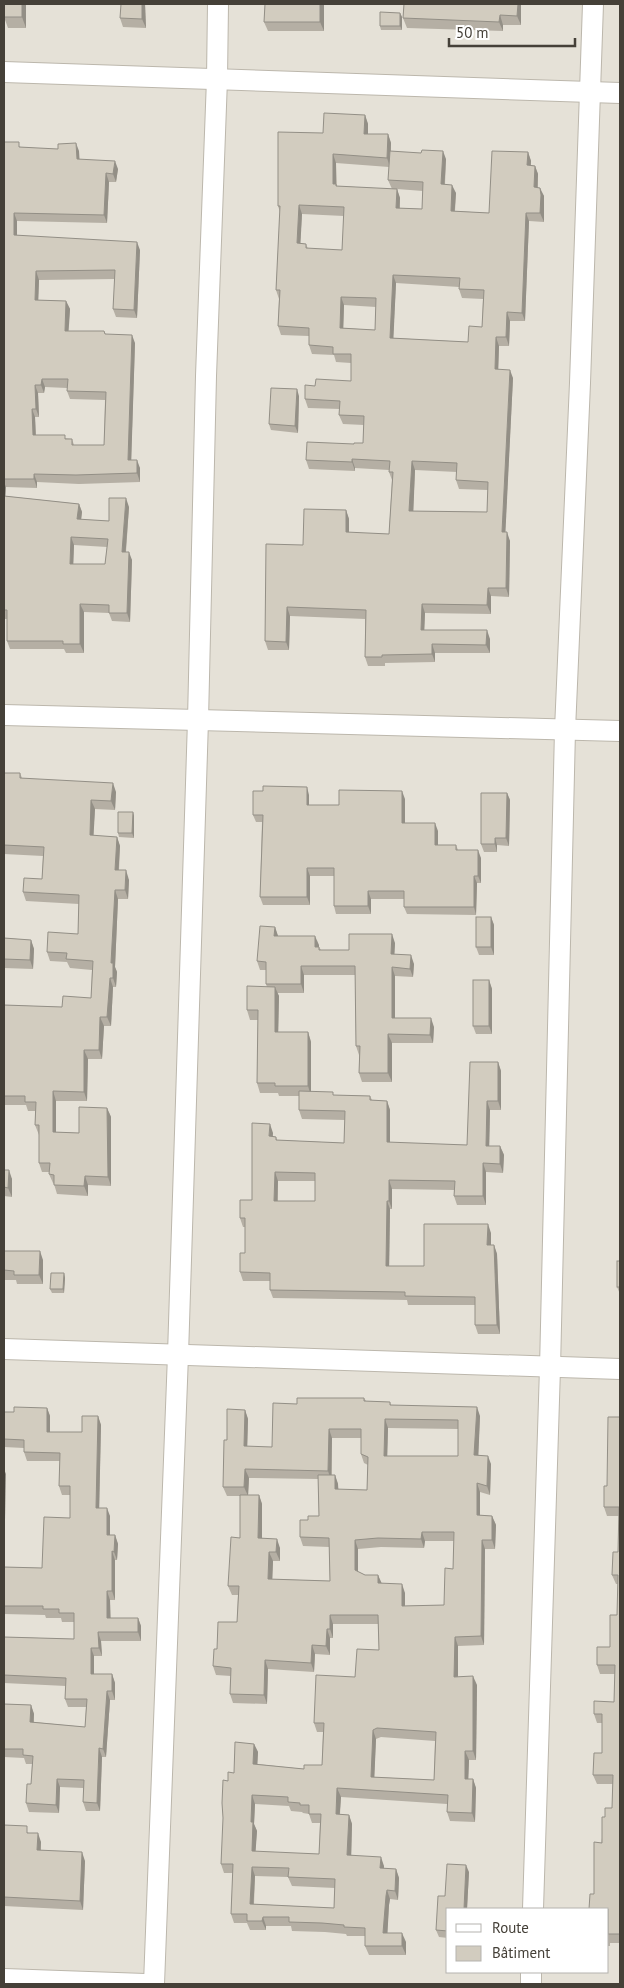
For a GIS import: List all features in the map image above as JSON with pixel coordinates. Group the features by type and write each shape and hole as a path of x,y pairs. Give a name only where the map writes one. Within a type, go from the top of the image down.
{"street":[{"path":"154,1984 178,1355 218,4"},
{"path":"533,1908 550,1368 565,730 594,4"},
{"path":"4,72 620,93"},
{"path":"4,715 620,731"},
{"path":"4,1349 620,1369"},
{"path":"4,1979 145,1984"}],"shaded area":[{"path":"4,4 620,4 620,1984 4,1984"}],"building":[{"path":"4,4 22,4 22,17 4,17"},
{"path":"121,4 142,4 142,19 120,18"},
{"path":"265,4 320,4 320,22 264,22"},
{"path":"404,4 518,4 517,16 500,15 499,22 403,18"},
{"path":"380,12 400,13 400,26 380,26"},
{"path":"324,113 365,115 364,134 388,134 387,158 333,154 333,184 336,184 336,186 397,189 396,208 422,209 423,182 388,180 390,151 421,153 422,150 443,151 441,184 452,185 451,211 489,213 492,151 528,152 527,165 535,166 534,187 540,188 540,213 526,213 522,313 507,312 506,337 496,337 495,369 510,370 502,532 507,532 506,588 488,588 487,605 422,604 421,630 487,630 486,645 432,644 432,654 365,657 366,610 287,607 286,642 265,641 266,544 303,545 304,509 346,510 346,532 389,534 393,472 389,472 390,461 352,459 352,462 306,460 307,442 363,443 364,416 339,415 340,401 305,399 305,385 315,386 316,379 351,381 351,354 333,354 333,347 309,345 309,328 278,326 280,290 276,290 280,206 278,206 278,132 323,133","holes":["299,205 344,207 342,250 306,248 306,244 297,243","393,275 460,278 459,289 484,290 482,327 469,326 468,342 390,338","341,297 376,298 375,330 340,328","412,461 457,463 456,480 488,482 487,512 409,511"]},
{"path":"4,142 19,142 19,147 58,149 58,144 76,143 77,159 115,161 113,174 106,173 104,215 14,213 14,235 137,242 134,310 113,309 115,270 36,271 35,300 66,301 65,331 104,331 105,334 132,335 128,460 137,460 137,473 34,474 34,479 4,479","holes":["42,379 68,379 67,391 106,392 104,445 72,445 72,439 65,439 65,435 33,435 32,409 36,409 35,385 41,385"]},
{"path":"271,388 297,389 295,426 269,424"},
{"path":"4,496 79,504 77,519 109,521 109,498 126,498 122,552 129,552 127,613 109,613 109,605 80,604 80,644 63,644 63,641 7,641 7,610 4,610","holes":["71,537 108,539 105,564 70,564"]},
{"path":"4,773 20,773 20,778 113,783 111,801 91,800 90,835 117,837 115,870 126,870 125,890 115,890 111,963 113,963 113,978 110,978 107,1017 100,1017 99,1050 84,1050 84,1092 53,1091 53,1132 79,1133 79,1107 107,1108 108,1177 85,1176 84,1186 54,1185 54,1175 49,1174 50,1163 39,1163 39,1125 35,1125 36,1102 25,1102 25,1096 4,1096 4,1005 62,1007 63,996 91,998 93,961 66,959 67,953 47,952 48,932 78,934 79,895 23,892 24,878 42,879 44,847 4,845"},
{"path":"263,786 307,787 307,805 339,805 339,790 402,791 402,823 435,823 435,845 456,845 456,850 478,850 478,876 474,876 474,907 404,907 404,891 368,891 368,906 334,906 334,868 307,868 307,897 260,897 263,815 253,815 253,791 263,791"},
{"path":"481,793 507,793 506,838 495,838 495,844 481,844"},
{"path":"118,812 133,812 132,833 118,833"},
{"path":"476,917 491,917 491,947 476,947"},
{"path":"260,926 275,927 274,936 315,936 315,947 319,947 319,950 349,950 349,934 392,934 391,954 411,955 410,969 392,967 392,1018 431,1018 430,1035 388,1034 388,1073 359,1073 360,1046 356,1046 355,966 301,966 301,984 266,984 266,962 257,961"},
{"path":"4,938 31,940 30,960 4,959"},
{"path":"473,980 489,980 489,1026 473,1026"},
{"path":"247,986 275,987 275,1032 308,1032 308,1086 275,1086 275,1083 257,1083 258,1010 247,1010"},
{"path":"470,1062 498,1062 498,1101 487,1101 486,1146 500,1146 500,1164 483,1163 483,1196 454,1196 455,1181 389,1180 386,1266 424,1266 424,1224 488,1224 487,1245 494,1245 497,1325 475,1325 475,1297 405,1296 405,1292 270,1290 270,1273 240,1272 240,1253 245,1253 245,1218 240,1218 240,1200 252,1200 252,1123 270,1124 269,1136 276,1137 276,1140 344,1143 345,1111 299,1110 299,1091 333,1092 333,1095 370,1096 370,1100 387,1101 387,1142 467,1145","holes":["275,1172 315,1173 315,1201 274,1201"]},
{"path":"4,1170 9,1170 8,1188 4,1187"},
{"path":"4,1251 40,1251 39,1275 14,1275 14,1271 4,1270"},
{"path":"617,1261 620,1261 620,1287 617,1287"},
{"path":"51,1273 64,1273 63,1289 50,1289"},
{"path":"297,1398 364,1398 364,1401 390,1402 390,1405 477,1407 474,1455 488,1456 487,1486 477,1483 477,1515 492,1516 492,1540 482,1540 481,1636 455,1637 454,1677 473,1676 473,1751 465,1751 465,1779 473,1779 472,1813 447,1812 448,1795 337,1788 336,1814 349,1815 347,1855 381,1857 380,1868 396,1869 395,1891 387,1890 383,1933 402,1933 402,1946 365,1946 365,1928 322,1923 289,1922 289,1917 263,1917 262,1921 247,1921 247,1914 231,1914 233,1864 221,1864 223,1780 228,1781 228,1772 234,1773 235,1742 254,1744 253,1764 304,1769 304,1765 322,1765 324,1723 314,1723 316,1675 355,1677 357,1649 379,1650 378,1615 330,1615 330,1629 327,1629 326,1646 312,1645 311,1663 265,1660 264,1695 230,1694 231,1668 213,1666 214,1649 217,1649 218,1622 237,1622 239,1586 228,1586 231,1537 240,1538 240,1495 259,1495 258,1538 277,1539 276,1552 269,1552 268,1579 330,1581 329,1538 300,1537 300,1520 308,1520 308,1516 319,1516 318,1475 335,1475 335,1489 367,1490 368,1457 361,1454 361,1429 329,1429 328,1471 245,1469 244,1487 223,1487 224,1440 227,1440 227,1409 245,1410 244,1446 272,1447 273,1403 297,1404","holes":["385,1419 458,1420 458,1456 384,1456","422,1532 454,1532 453,1569 445,1568 444,1605 402,1606 402,1584 378,1583 378,1575 365,1575 355,1570 355,1540 378,1538 421,1539","377,1728 436,1732 434,1780 371,1777 373,1730","252,1795 288,1797 288,1802 309,1805 309,1814 321,1814 319,1854 252,1851 253,1822 251,1822","252,1867 289,1868 288,1877 335,1879 334,1908 250,1904"]},
{"path":"14,1407 47,1408 47,1432 82,1432 82,1416 98,1416 96,1508 107,1508 107,1535 115,1535 114,1552 112,1551 112,1591 107,1591 107,1618 138,1618 138,1632 98,1632 99,1648 91,1648 91,1674 112,1674 112,1691 107,1691 103,1749 99,1748 97,1803 83,1802 84,1780 57,1779 56,1805 26,1803 27,1784 31,1784 33,1756 23,1755 23,1749 4,1749 4,1704 31,1705 30,1722 85,1727 87,1699 65,1699 66,1678 4,1675 4,1637 74,1639 74,1613 59,1613 59,1609 43,1609 43,1606 4,1606 4,1567 42,1568 44,1517 70,1518 70,1486 59,1486 60,1453 24,1452 24,1440 4,1439 4,1412 14,1412"},
{"path":"608,1417 620,1417 620,1934 609,1934 609,1908 589,1908 590,1894 594,1894 594,1842 602,1843 602,1817 605,1817 605,1808 612,1808 613,1775 593,1775 594,1753 602,1753 602,1714 594,1714 594,1701 614,1702 615,1665 597,1665 597,1647 610,1647 610,1615 617,1615 618,1575 612,1575 613,1552 618,1552 619,1507 604,1507 604,1486 607,1486"},
{"path":"4,1825 27,1826 27,1833 38,1833 37,1850 82,1852 80,1901 4,1897"},
{"path":"447,1864 466,1865 464,1908 446,1908 446,1931 436,1930 438,1896 445,1896"}]}
